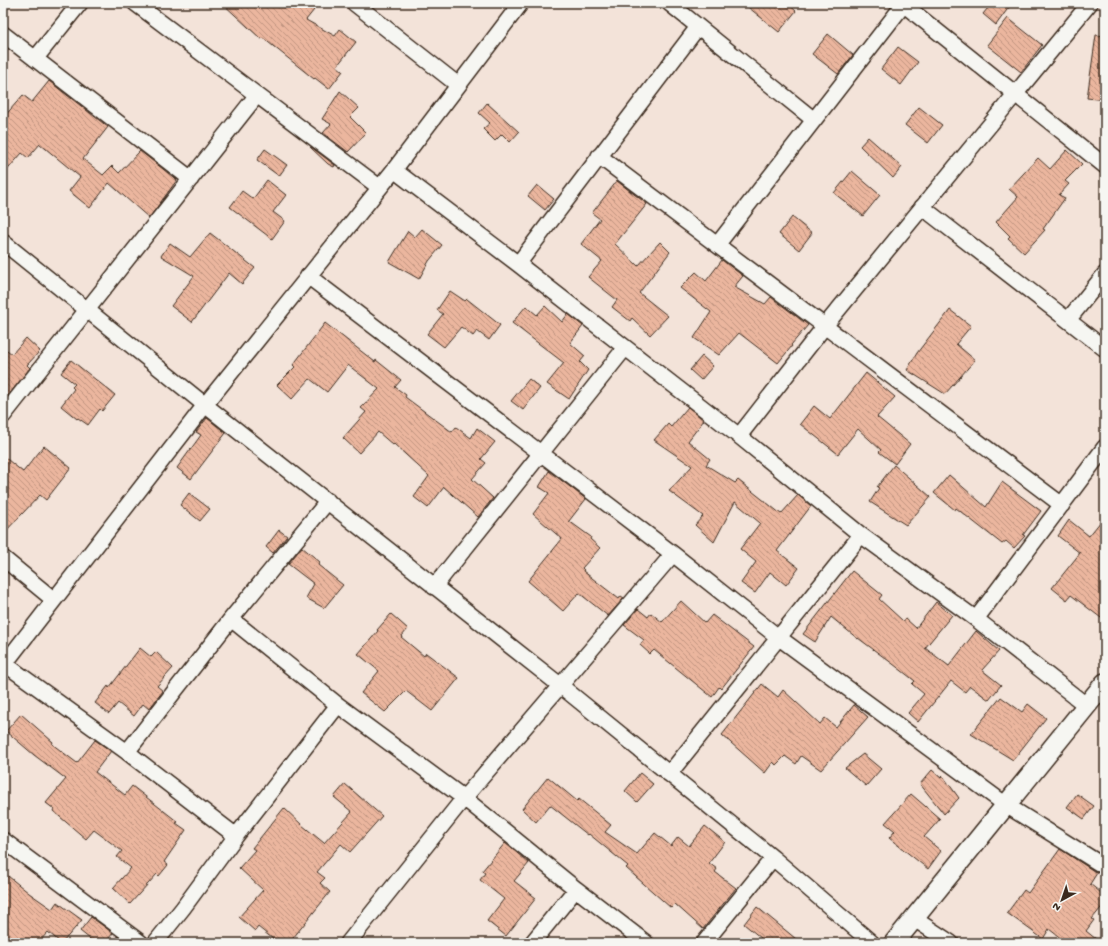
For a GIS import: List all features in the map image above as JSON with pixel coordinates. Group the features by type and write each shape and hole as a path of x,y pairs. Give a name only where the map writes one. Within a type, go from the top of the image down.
{"street":[{"path":"35,60 80,3"},
{"path":"135,3 379,187"},
{"path":"354,3 458,85"},
{"path":"236,836 127,752 4,665 204,405 394,170 521,3"},
{"path":"669,3 814,120"},
{"path":"739,436 824,326 1090,3"},
{"path":"717,244 903,4 1105,166"},
{"path":"518,264 698,27"},
{"path":"3,34 191,179"},
{"path":"3,416 257,95"},
{"path":"599,156 1062,505"},
{"path":"394,170 518,264 739,436 861,535 976,619 1087,706"},
{"path":"922,207 1105,349"},
{"path":"3,242 204,405 328,501 434,587 561,686 773,858 872,943"},
{"path":"1068,320 1105,274"},
{"path":"308,276 673,554 778,637 1006,805 1105,867"},
{"path":"434,587 625,348"},
{"path":"976,619 1105,447"},
{"path":"127,752 230,619 328,501"},
{"path":"669,774 861,535"},
{"path":"348,943 464,798 673,554"},
{"path":"3,558 54,600"},
{"path":"230,619 338,705 464,798 576,889 646,943"},
{"path":"894,943 1105,683"},
{"path":"155,943 338,705"},
{"path":"3,840 141,943"},
{"path":"704,943 773,858"},
{"path":"532,943 576,889"},
{"path":"913,918 951,943"}],"building":[{"path":"222,3 307,3 314,10 306,20 335,36 340,29 356,42 337,66 343,71 329,89 315,78 314,79 263,38 261,39"},
{"path":"743,3 787,3 796,11 779,32"},
{"path":"992,3 1012,3 996,25 983,14"},
{"path":"1008,18 1042,45 1021,72 987,45"},
{"path":"828,34 853,55 838,74 812,54"},
{"path":"1096,35 1105,36 1105,100 1087,98"},
{"path":"898,47 918,62 901,85 881,69"},
{"path":"49,81 108,127 83,159 103,175 112,166 119,173 140,151 177,180 149,218 109,183 90,208 69,191 80,177 40,144 28,158 22,153 3,175 3,118 23,95 32,102"},
{"path":"340,91 359,108 350,117 366,133 348,152 323,133 331,124 322,119"},
{"path":"487,103 519,132 510,142 502,134 495,141 483,129 490,123 479,113"},
{"path":"919,107 942,125 928,143 905,125"},
{"path":"868,137 902,167 893,178 860,146"},
{"path":"310,147 335,165 334,167 328,164"},
{"path":"265,149 287,165 279,176 257,160"},
{"path":"1067,150 1082,164 1065,181 1069,184 1059,195 1065,198 1043,229 1045,230 1024,253 1008,238 1010,236 996,222 1018,197 1009,189 1038,158 1050,169"},
{"path":"852,171 880,195 863,216 834,193"},
{"path":"267,180 286,195 273,212 285,221 272,239 230,207 242,191 253,199"},
{"path":"617,181 647,204 615,244 638,266 660,242 670,252 639,293 668,316 650,335 632,318 630,321 612,307 617,300 588,277 602,261 581,244 600,219 592,213"},
{"path":"537,185 554,199 545,210 528,196"},
{"path":"792,217 812,233 799,250 779,234"},
{"path":"422,229 442,245 429,261 419,279 389,262 408,231 415,237"},
{"path":"210,233 255,268 242,284 229,273 192,322 171,306 194,276 161,256 170,243 190,257"},
{"path":"722,260 743,276 734,287 765,304 771,297 808,325 778,363 739,333 719,355 694,338 711,312 680,288 696,272 706,281"},
{"path":"450,291 465,301 467,299 500,325 489,340 477,331 473,336 461,327 444,347 427,334 443,314 437,310"},
{"path":"526,306 537,315 545,306 562,322 568,314 583,326 570,343 585,356 580,362 588,370 569,399 547,384 564,363 512,323"},
{"path":"950,310 971,326 956,344 975,360 945,394 907,370 917,353"},
{"path":"325,323 401,380 395,387 406,395 405,397 452,432 456,427 471,438 477,428 495,442 481,459 486,463 472,479 493,498 478,517 444,487 428,508 414,497 429,476 394,444 393,445 378,432 359,453 343,438 366,412 361,408 379,389 348,365 327,392 310,379 292,399 277,385 295,367 293,365"},
{"path":"26,338 40,351 27,365 30,368 3,402 3,347 12,354"},
{"path":"702,356 713,366 701,380 690,370"},
{"path":"71,360 115,395 102,411 100,409 88,425 78,418 77,419 61,406 74,389 72,387 75,384 61,373"},
{"path":"866,373 895,397 877,417 910,444 895,464 879,452 881,450 858,429 838,454 800,424 814,406 830,419"},
{"path":"529,379 540,388 523,410 511,401"},
{"path":"688,407 704,420 688,441 710,459 706,465 735,483 738,480 781,514 798,495 811,506 777,551 799,568 786,585 770,572 755,593 741,583 756,562 740,549 760,523 735,502 714,542 695,525 703,516 669,491 692,466 654,440 668,424 671,427"},
{"path":"207,418 226,433 191,479 177,468 201,435 196,432"},
{"path":"44,446 71,468 46,500 40,495 3,534 3,456 23,472"},
{"path":"894,465 931,497 906,525 870,502 879,488 877,487"},
{"path":"549,471 586,499 569,521 591,537 590,539 600,548 582,568 584,570 583,571 619,599 621,596 624,598 608,616 579,593 563,611 528,581 562,539 533,514 549,493 539,487"},
{"path":"949,475 986,507 1002,482 1041,511 1023,535 1025,536 1014,548 1006,541 1002,544 934,493"},
{"path":"189,493 210,509 200,521 180,505"},
{"path":"1105,516 1105,621 1071,595 1067,600 1052,588 1080,553 1058,536 1069,520 1089,536"},
{"path":"279,530 287,536 273,553 266,547"},
{"path":"302,547 320,562 318,565 343,585 324,608 306,598 314,584 288,564"},
{"path":"852,571 882,595 879,599 903,621 906,619 916,628 936,602 952,615 925,648 949,666 976,631 999,651 982,670 1001,685 989,700 970,686 965,692 951,681 918,722 908,713 924,694 912,684 915,681 893,664 858,639 831,617 815,642 803,634"},
{"path":"681,601 705,623 712,615 754,647 721,689 719,687 712,697 654,650 650,654 640,645 644,640 624,625 638,609 648,617 651,613 662,622"},
{"path":"391,614 408,629 401,637 424,656 426,653 459,678 432,711 406,691 385,712 361,693 379,671 358,654"},
{"path":"140,648 151,657 156,652 173,668 157,686 163,691 149,709 143,704 134,716 118,703 109,714 95,703 108,686 109,688"},
{"path":"762,684 778,697 783,690 820,724 825,718 836,727 854,705 868,717 821,770 801,756 796,764 785,756 776,765 773,762 765,773 722,735"},
{"path":"1001,697 1022,712 1028,704 1046,718 1013,760 971,734"},
{"path":"21,714 53,742 52,744 77,763 95,740 111,751 95,772 125,795 132,786 186,830 164,862 168,865 159,876 157,874 130,904 113,888 131,868 117,857 122,851 94,830 86,839 53,811 54,809 46,803 66,779 34,755 6,731"},
{"path":"863,754 881,769 866,786 845,768"},
{"path":"932,770 941,778 943,776 959,798 944,814 920,784"},
{"path":"640,773 653,784 637,802 625,791"},
{"path":"548,777 577,801 579,799 611,825 605,832 637,854 655,833 671,846 678,837 689,846 705,826 725,842 709,863 717,869 715,872 736,888 703,929 675,904 671,908 626,868 628,866 550,805 536,822 522,809"},
{"path":"345,784 382,816 350,852 341,844 317,872 325,878 320,883 330,892 289,943 278,943 258,927 255,931 239,917 263,890 239,868 255,850 252,848 284,808 324,843 352,812 334,797"},
{"path":"911,794 940,819 924,837 941,851 928,869 889,838 895,831 885,823"},
{"path":"1077,794 1094,806 1084,819 1067,807"},
{"path":"505,843 529,863 514,881 536,898 506,936 487,921 504,899 480,880 485,873 482,871"},
{"path":"1060,849 1097,873 1090,884 1105,896 1105,903 1092,919 1094,920 1086,931 1101,943 1067,943 1049,929 1043,939 1007,913 1024,890 1028,893"},
{"path":"3,872 52,909 57,902 82,920 62,943 48,932 38,943 3,943"},
{"path":"757,907 801,943 767,943 744,924"},
{"path":"91,917 113,933 105,943 95,943 80,931"}]}
